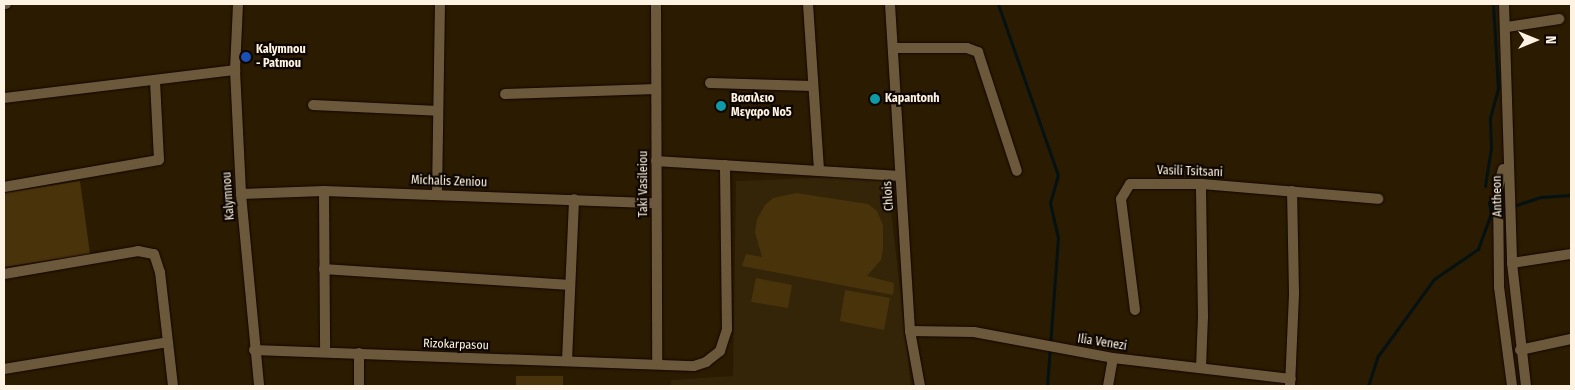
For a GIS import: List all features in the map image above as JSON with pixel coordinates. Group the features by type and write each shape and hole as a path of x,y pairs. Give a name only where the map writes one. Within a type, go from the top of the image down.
{"street":[{"name":"Kalymnou","path":"238,4 235,70 241,194 258,386"},
{"path":"437,194 440,4"},
{"name":"Taki Vasileiou","path":"656,4 657,364"},
{"path":"808,4 819,171"},
{"name":"Chlois","path":"890,4 910,332 920,386"},
{"name":"Antheon","path":"1504,4 1507,27 1512,263 1520,350 1526,386"},
{"path":"1507,27 1559,19"},
{"path":"893,48 967,48 978,52 1016,170"},
{"path":"4,98 235,70"},
{"path":"4,186 156,162 160,149 155,80"},
{"path":"710,83 812,86"},
{"path":"505,94 656,89"},
{"path":"313,105 438,111"},
{"path":"656,161 900,176"},
{"name":"Rizokarpasou","path":"254,350 700,364 716,356 724,345 727,330 725,165"},
{"path":"1503,169 1498,188 1497,204 1498,286 1512,386"},
{"name":"Vasili Tsitsani","path":"1135,310 1122,199 1124,190 1135,183 1201,184 1378,199"},
{"path":"1201,184 1203,317 1201,368"},
{"path":"324,191 325,352"},
{"name":"Michalis Zeniou","path":"241,194 324,191 656,203"},
{"path":"1291,382 1294,244 1292,191"},
{"path":"567,361 574,199"},
{"path":"4,274 147,251 158,261 173,386"},
{"path":"1512,263 1571,254"},
{"path":"324,269 569,286"},
{"name":"Ilia Venezi","path":"910,332 974,332 1112,358 1201,368 1291,382"},
{"path":"1520,350 1571,340"},
{"path":"4,369 168,342"},
{"path":"359,353 359,386"},
{"path":"1108,386 1112,358"}],"shaded area":[{"path":"887,175 911,386 671,386 671,380 733,376 736,181"},
{"path":"80,181 90,254 4,267 4,193"},
{"path":"796,193 868,204 877,211 883,225 883,249 881,260 867,276 894,283 893,295 742,266 746,254 762,257 755,232 757,219 765,205 773,198"},
{"path":"756,278 792,285 788,308 751,302"},
{"path":"845,290 890,298 884,330 840,321"},
{"path":"516,376 563,376 563,386 516,386"}],"waterway":[{"path":"998,4 1058,175 1050,203 1058,237 1047,386"},
{"path":"1485,186 1491,149 1490,118 1498,88 1493,4"},
{"path":"1513,206 1541,197 1571,195"},
{"path":"1489,202 1491,213"},
{"path":"1368,386 1378,356 1434,279 1478,249 1491,213 1507,208"}],"place":[{"name":"Kalymnou - Patmou","path":"246,57"},
{"name":"Kapantonh","path":"875,99"},
{"name":"Βασιλειο Μεγαρο Νο5","path":"721,106"}]}
